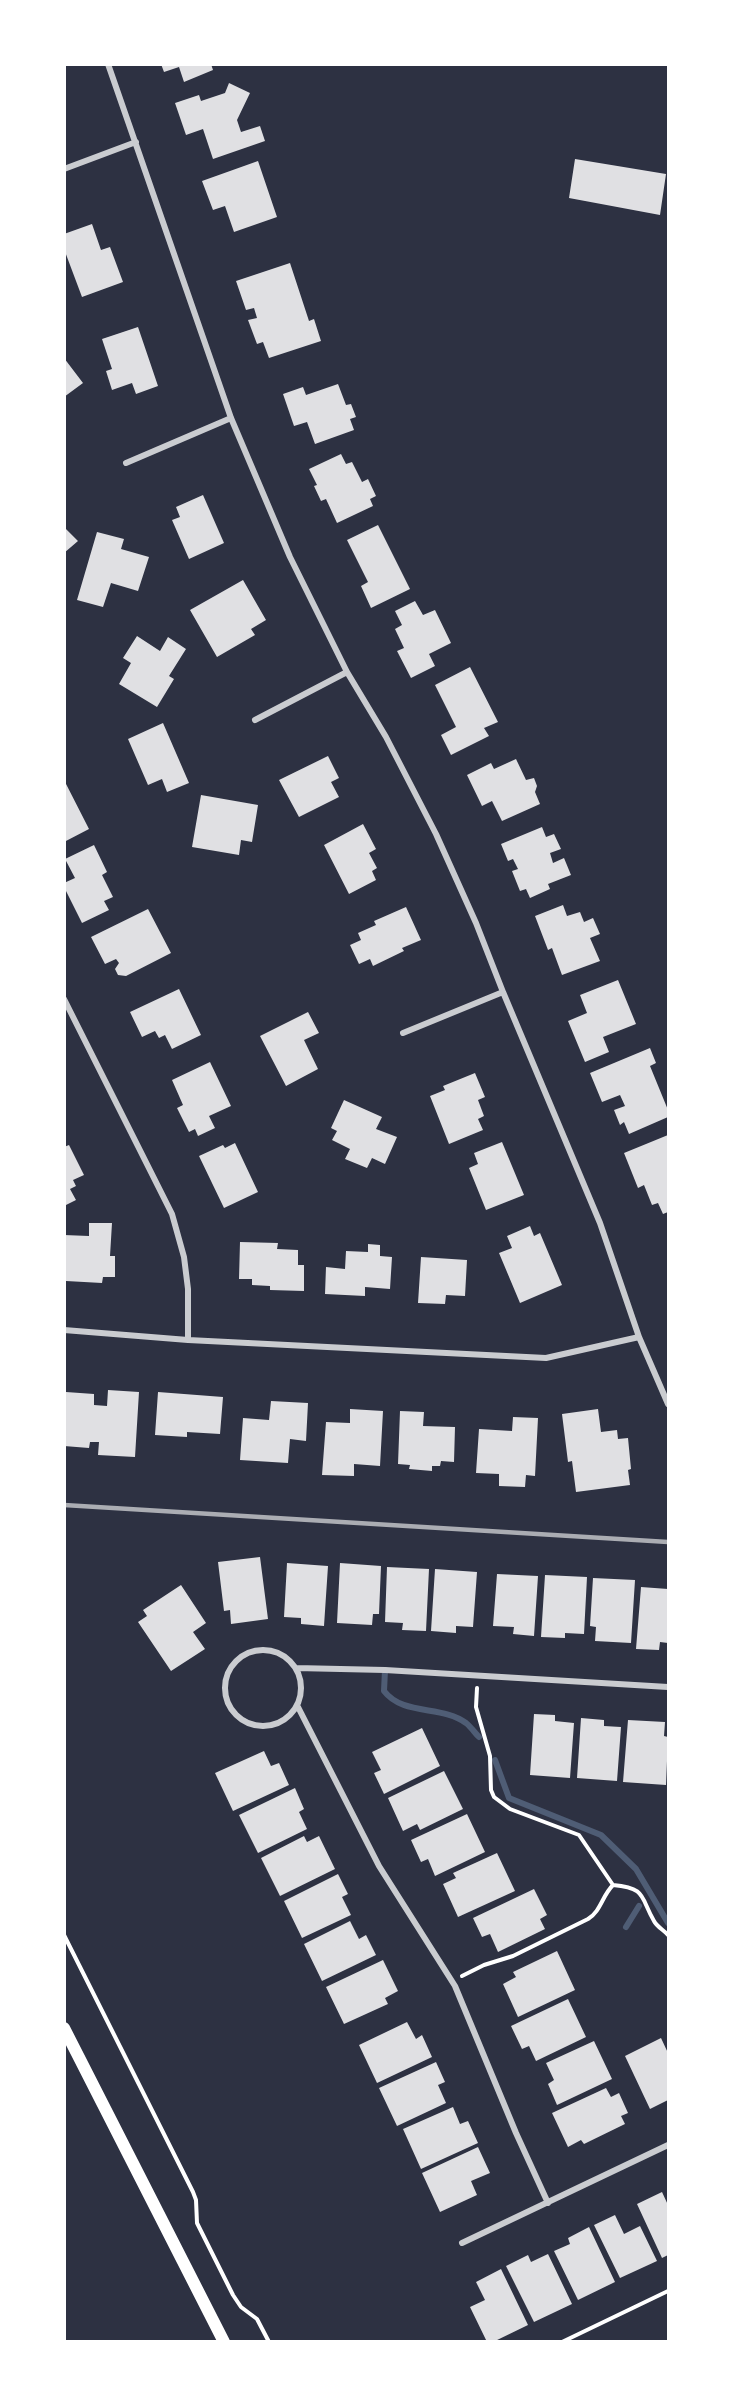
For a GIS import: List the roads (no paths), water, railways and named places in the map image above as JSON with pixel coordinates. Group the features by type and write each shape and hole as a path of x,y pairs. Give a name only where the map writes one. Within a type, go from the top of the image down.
{"main road":[{"path":"64,2028 224,2342"}],"street":[{"path":"108,64 231,418 290,557 347,672 386,737 436,834 476,923 600,1223 639,1336 669,1404"},
{"path":"64,169 136,142"},
{"path":"126,463 231,418"},
{"path":"255,720 347,672"},
{"path":"403,1034 503,992"},
{"path":"64,999 172,1214 184,1257 188,1290 188,1340"},
{"path":"64,1330 188,1340 546,1358 639,1336"},
{"path":"252,1651 277,1652 296,1668 301,1687 297,1705 290,1715 280,1722 267,1726 255,1726 243,1721 233,1713 224,1690 231,1666 240,1657 252,1651"},
{"path":"296,1668 479,1675 669,1687"},
{"path":"297,1705 380,1866 452,1981 467,2010 516,2133 548,2203"},
{"path":"462,2243 669,2145"}],"waterway":[{"path":"385,1670 384,1691 392,1699 401,1704 456,1717 466,1723 479,1737"},
{"path":"495,1760 509,1798 601,1835 636,1869 668,1923"},
{"path":"626,1927 639,1906"}],"railway":[{"path":"64,1505 668,1542"}]}
